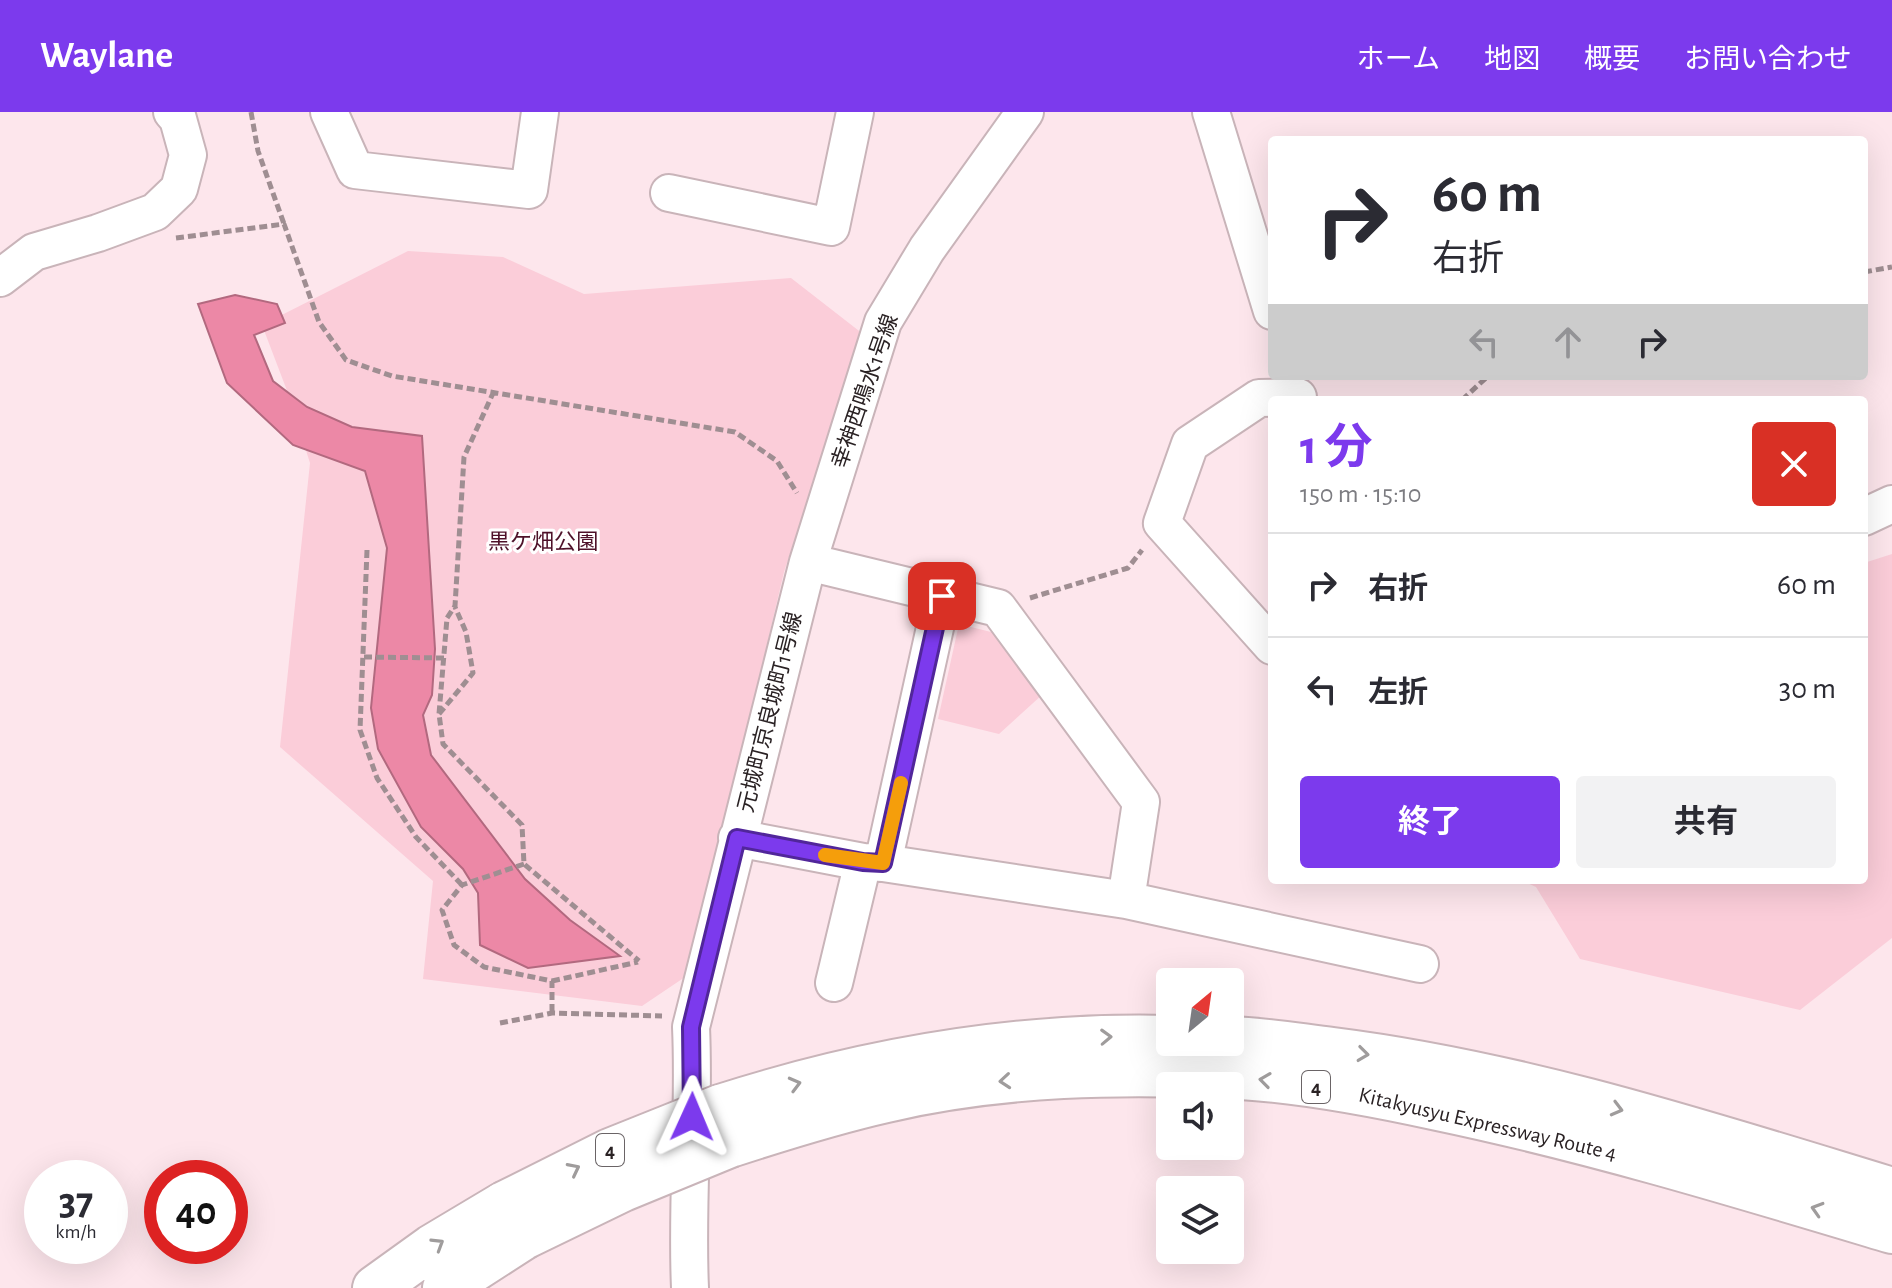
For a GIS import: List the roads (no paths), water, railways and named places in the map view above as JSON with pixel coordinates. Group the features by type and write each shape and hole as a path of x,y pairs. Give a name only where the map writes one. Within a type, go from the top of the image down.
{"highway":[{"name":"Kitakyusyu Expressway Route 4","path":"725,1126 790,1085 881,1062 994,1045 1108,1036 1156,1038"},
{"name":"Kitakyusyu Expressway Route 4","path":"1244,1041 1383,1056 1518,1083 1698,1131 1892,1190"},
{"name":"Kitakyusyu Expressway Route 4","path":"445,1288 514,1220 610,1151 725,1126 802,1121 890,1099 1002,1081 1112,1075 1243,1077 1377,1095 1510,1123 1688,1170 1892,1231"},
{"name":"Kitakyusyu Expressway Route 4","path":"375,1288 432,1247 514,1220"}],"street":[{"path":"0,278 34,252 155,212 179,189 188,155 178,119 172,112"},
{"path":"329,112 355,170 529,190 540,112"},
{"path":"669,193 831,227 855,112"},
{"name":"幸神西鳴水1号線","path":"808,562 883,322 927,249 1025,112"},
{"path":"1211,112 1268,298"},
{"path":"1270,396 1297,391"},
{"path":"1268,396 1259,398 1190,444 1162,523 1268,642"},
{"path":"1868,515 1892,504"},
{"path":"808,562 998,608 1141,802 1126,900"},
{"name":"元城町京良城町1号線","path":"690,1288 687,1222 694,1091 691,1027 808,562"},
{"path":"834,983 873,862 942,596"},
{"path":"737,838 1126,900 1420,964"}],"park label":[{"name":"黒ケ畑公園","path":"543,541"}]}
